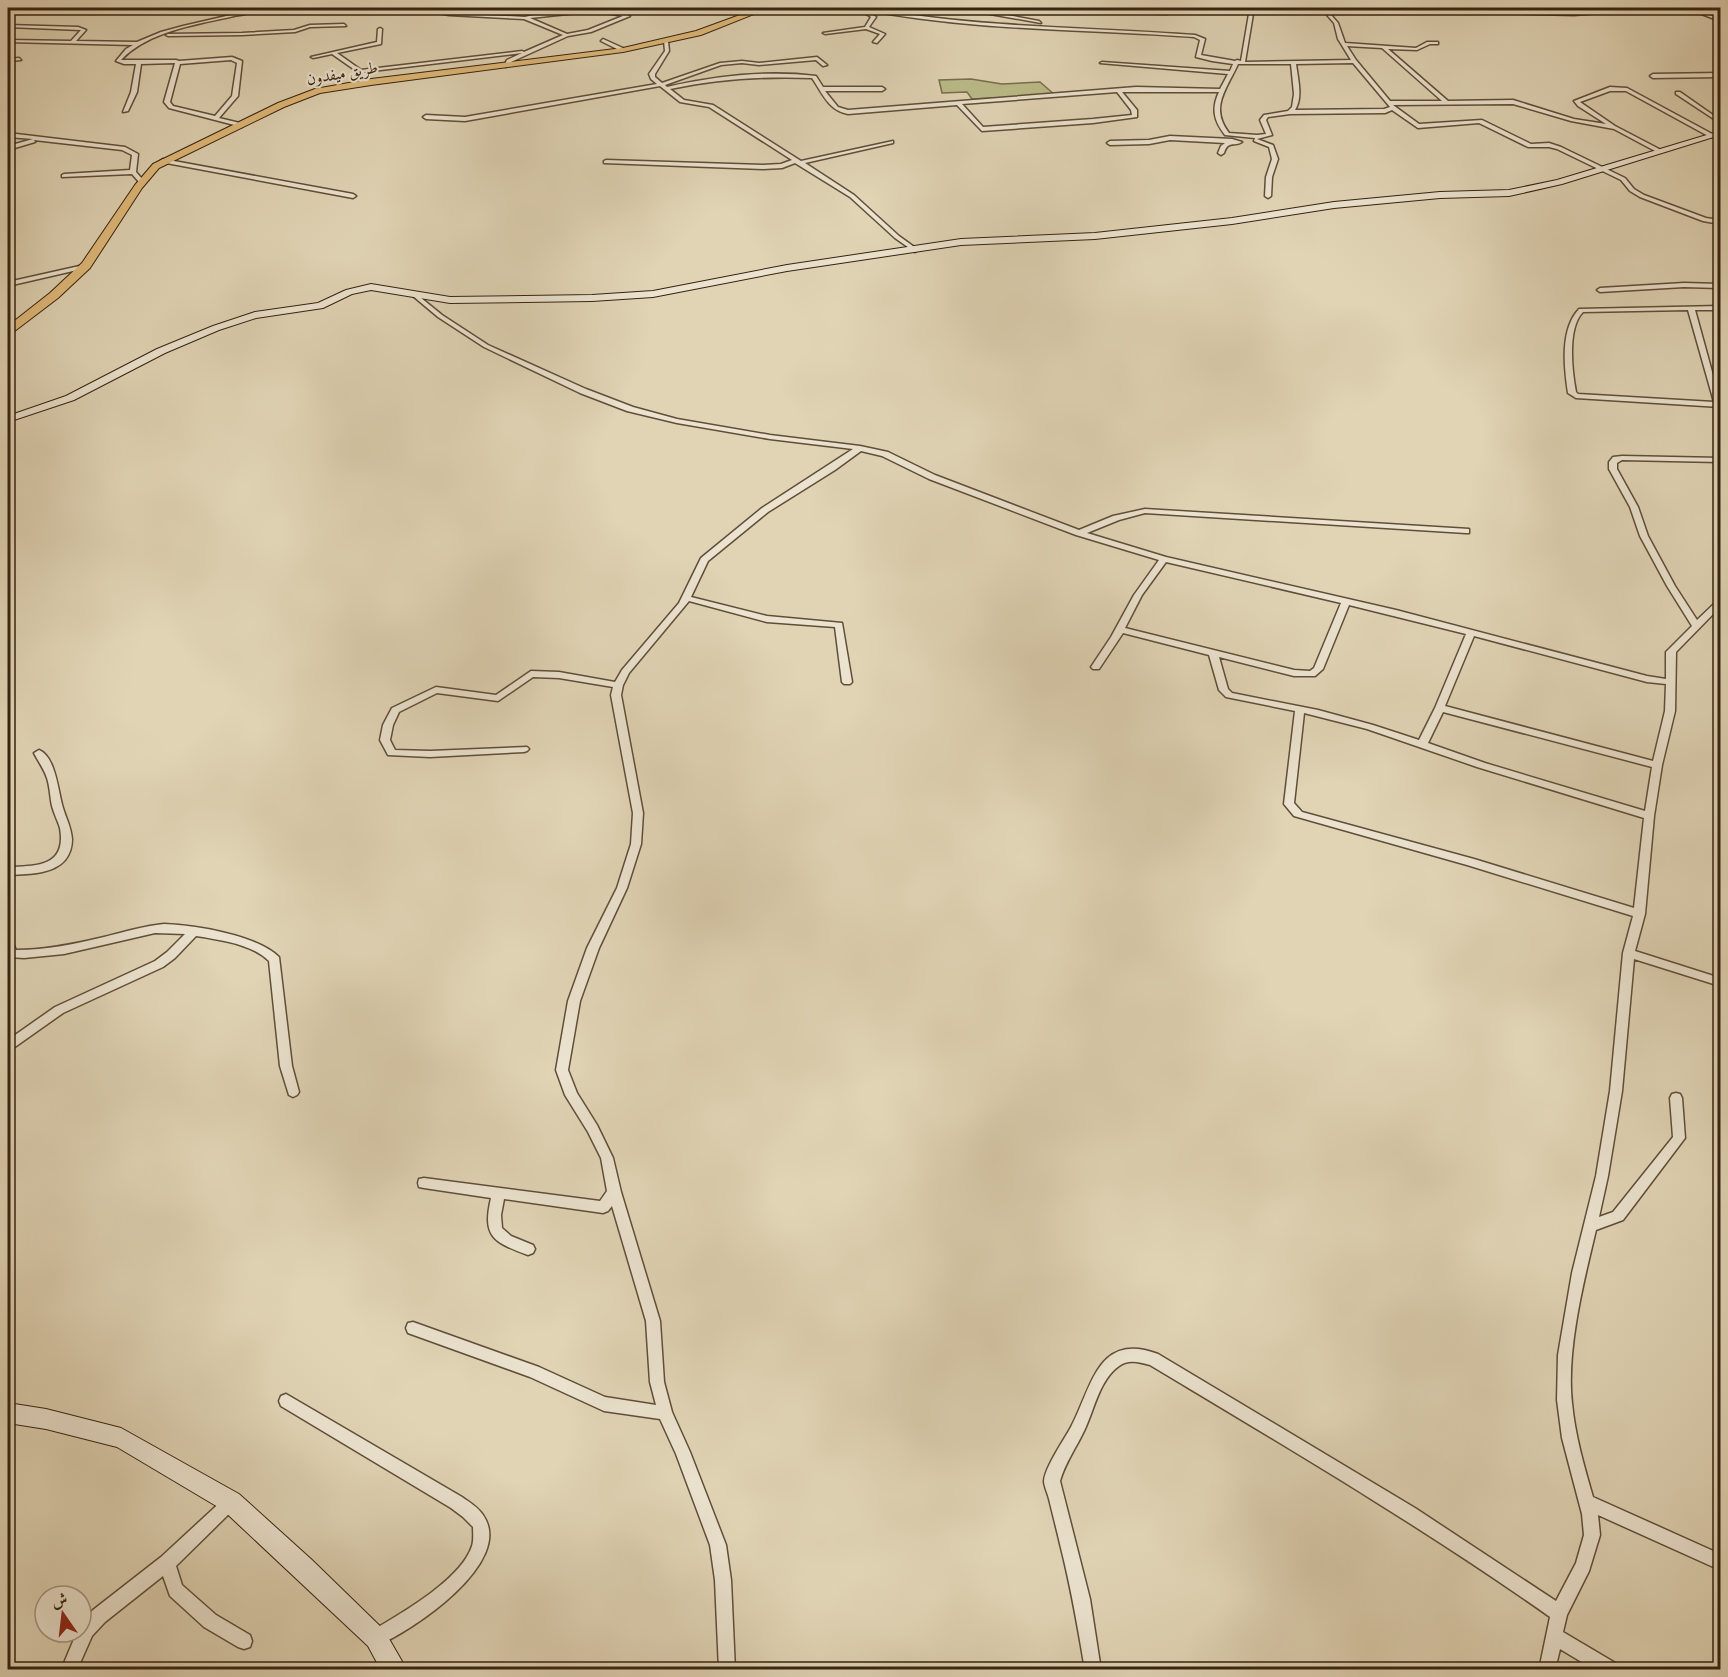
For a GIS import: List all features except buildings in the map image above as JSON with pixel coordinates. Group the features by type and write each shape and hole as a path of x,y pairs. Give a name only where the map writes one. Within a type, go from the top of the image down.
{"main road":[{"name":"طريق ميفدون","path":"8,331 84,267 102,244 141,181 163,161 309,93 371,82 623,50 711,29 765,8"}],"street":[{"path":"8,8 15,8"},
{"path":"216,118 235,96 240,62 232,58 178,63 177,61 118,61 140,44 161,34 264,8"},
{"path":"440,8 440,12 449,14 525,18 567,35"},
{"path":"859,8 874,17 866,28"},
{"path":"865,8 1004,27 1160,33 1199,37 1203,40 1198,54 1200,57 1240,61 1354,61"},
{"path":"1036,8 1028,11 975,11 1062,28"},
{"path":"1252,8 1240,61 1221,91 1215,111 1224,131 1231,135 1259,139 1271,146 1275,156 1268,196"},
{"path":"1323,8 1336,23 1343,44 1354,61 1391,105 1421,127 1482,121 1520,142 1533,146 1554,147 1602,169 1623,179 1632,190 1642,196 1705,220 1720,222"},
{"path":"1604,8 1614,11"},
{"path":"1653,8 1689,9 1720,20"},
{"path":"1462,12 1574,15 1605,14 1634,9 1689,9"},
{"path":"1116,11 1168,13"},
{"path":"506,66 509,61 567,35 589,31 628,16 618,13 578,13 538,14 525,18"},
{"path":"161,34 242,34 296,31 310,26 344,25"},
{"path":"8,26 82,28 82,34 72,42"},
{"path":"1160,33 1167,26"},
{"path":"825,33 866,28 884,34 875,42"},
{"path":"379,43 380,29"},
{"path":"603,40 623,50"},
{"path":"8,41 140,44"},
{"path":"666,41 666,54 652,74 653,78 666,86 682,101 711,106 852,196 897,237 915,250"},
{"path":"313,57 379,43 386,48"},
{"path":"1343,44 1417,49 1429,43 1436,43"},
{"path":"1383,46 1446,101"},
{"path":"362,72 519,52 530,53"},
{"path":"333,53 362,72 371,82"},
{"path":"8,60 19,58"},
{"path":"666,86 706,68 733,62 759,64 817,58 825,65"},
{"path":"125,111 134,92 139,62"},
{"path":"1290,112 1295,108 1297,94 1293,62"},
{"path":"178,63 167,102 176,109 242,125"},
{"path":"1102,63 1231,73"},
{"path":"426,117 465,119 706,80 772,75 814,77 833,107 848,112 1155,88 1221,91"},
{"path":"1653,76 1720,75"},
{"path":"823,89 882,89"},
{"path":"1659,151 1616,128 1577,101 1610,90 1627,90 1716,135"},
{"path":"958,103 980,128 986,129 1135,116 1134,110 1119,91"},
{"path":"1678,93 1720,122"},
{"path":"1110,143 1149,142 1170,138 1232,141 1259,139 1270,133 1264,118 1290,112 1385,111 1391,105 1446,101 1512,102 1573,120 1616,128"},
{"path":"8,135 123,148 135,154 133,172 141,181"},
{"path":"8,419 70,398 161,351 237,320 320,306 349,292 372,286 397,289 415,295 465,300 653,294 787,268 961,242 1028,240 1166,229 1334,205 1429,196 1509,193 1542,186 1716,135"},
{"path":"8,148 37,140"},
{"path":"1221,153 1223,147 1232,141"},
{"path":"606,162 732,167 782,166 891,142"},
{"path":"163,161 353,196"},
{"path":"727,176 732,167"},
{"path":"64,176 133,172"},
{"path":"8,284 84,267"},
{"path":"1600,290 1684,285 1720,286"},
{"path":"415,295 440,316 486,346 583,391 630,409 677,421 770,437 860,448 885,454 932,477 1079,533 1164,559 1502,639 1647,679 1671,682"},
{"path":"1691,309 1719,405 1583,398 1572,393 1571,322 1578,312 1586,309 1691,309 1720,309"},
{"path":"727,1670 723,1580 718,1545 683,1452 665,1413 657,1382 653,1321 614,1192 607,1158 593,1129 571,1095 562,1070 574,1001 593,948 622,888 636,844 638,813 616,695 618,685 625,672 686,598 704,560 712,552 765,510 860,448"},
{"path":"1697,627 1671,586 1644,536 1634,507 1613,470 1613,462 1622,458 1720,460"},
{"path":"1079,533 1116,518 1145,512 1466,531"},
{"path":"1096,667 1138,595 1164,559"},
{"path":"686,598 767,619 839,625 847,682"},
{"path":"1119,629 1294,673 1312,674 1318,669 1345,603"},
{"path":"1547,1670 1559,1612 1588,1551 1592,1535 1587,1502 1569,1438 1564,1400 1565,1355 1602,1176 1616,1091 1629,953 1639,914 1649,816 1657,765 1670,711 1671,652 1720,603"},
{"path":"1422,745 1471,633"},
{"path":"1213,653 1226,693 1370,727 1649,816"},
{"path":"524,749 430,754 391,753 385,740 388,725 395,710 436,690 498,698 531,674 559,675 618,685"},
{"path":"1440,708 1657,765"},
{"path":"1300,709 1289,804 1298,814 1470,862 1639,914"},
{"path":"8,871 41,869 55,865 66,845 65,827 57,807 54,783 39,753"},
{"path":"8,944 12,954 28,955 116,938 145,929 175,928 237,941 268,952 275,960 286,1066 292,1092"},
{"path":"8,1046 59,1010 159,964 171,956 194,932"},
{"path":"1629,953 1720,982"},
{"path":"1590,1226 1618,1216 1679,1138 1676,1098"},
{"path":"424,1183 603,1207 614,1192"},
{"path":"500,1192 494,1216 495,1229 502,1239 528,1249"},
{"path":"413,1328 534,1372 604,1404 665,1413"},
{"path":"1093,1670 1082,1599 1052,1481 1081,1423 1096,1384 1118,1357 1134,1353 1153,1359 1294,1444 1466,1550 1559,1612"},
{"path":"286,1401 447,1498 474,1516 481,1525 481,1538 475,1556 465,1572 438,1600 376,1638"},
{"path":"8,1413 46,1419 121,1438 231,1502 304,1568 376,1638 395,1670"},
{"path":"69,1670 86,1630 167,1563 231,1502"},
{"path":"1587,1502 1720,1562"},
{"path":"167,1563 176,1590 210,1621 244,1641"},
{"path":"1554,1636 1611,1670"}],"green space":[{"path":"971,79 1002,84 1040,82 1055,95 972,99 967,92 942,93 939,80"}]}
